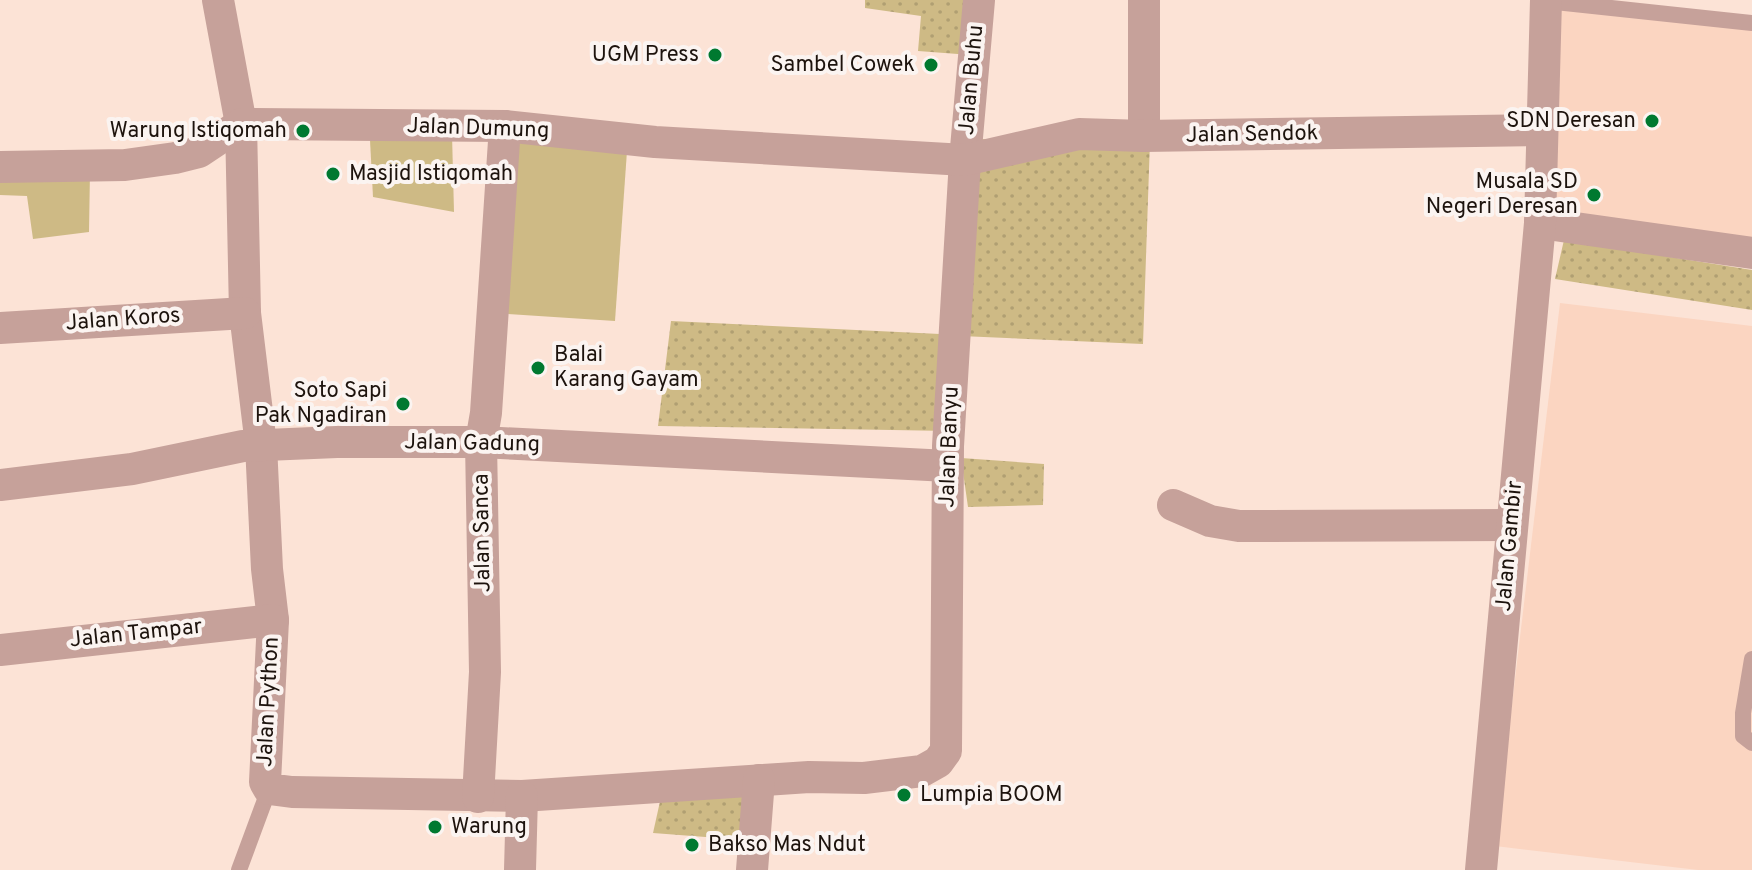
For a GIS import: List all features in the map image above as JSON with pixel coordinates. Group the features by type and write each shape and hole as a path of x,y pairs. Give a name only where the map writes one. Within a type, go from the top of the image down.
{"street":[{"name":"Jalan Python","path":"218,0 241,124 245,313 261,445 267,569 273,620 265,782 269,789 478,797 809,777 864,778 922,771 938,762 946,751 947,734"},
{"name":"Jalan Buhu","path":"965,160 979,0"},
{"path":"1144,0 1144,136"},
{"name":"Jalan Gambir","path":"1481,870 1540,223 1546,0"},
{"name":"Jalan Dumung","path":"241,124 505,126 655,142 965,160"},
{"path":"0,167 125,165 175,158 199,152 241,124"},
{"name":"Jalan Sanca","path":"478,797 485,672 481,442 486,413 505,126"},
{"name":"Jalan Sendok","path":"965,160 1079,134 1144,136 1542,130"},
{"name":"Jalan Banyu","path":"947,734 948,466 965,160"},
{"path":"1540,223 1752,253"},
{"name":"Jalan Koros","path":"0,328 245,313"},
{"name":"Jalan Gadung","path":"0,485 132,469 199,454 261,445 337,442 481,442 948,466"},
{"path":"1173,505 1210,521 1239,526 1511,525"},
{"name":"Jalan Tampar","path":"0,650 273,620"},
{"path":"752,870 759,780"},
{"path":"520,870 522,796"}],"lane":[{"path":"1546,0 1752,23"},
{"path":"1752,659 1743,713 1743,736 1752,743"},
{"path":"239,870 269,789"}],"shaded area":[{"path":"865,0 975,0 971,55 918,51 921,16 865,8"},
{"name":"SDN Deresan","path":"1558,7 1752,26 1752,248 1547,217"},
{"path":"452,134 454,212 373,197 370,140"},
{"path":"966,139 1150,141 1143,344 961,336 949,431 658,426 671,321 961,335"},
{"path":"510,142 627,151 615,321 493,313"},
{"path":"90,171 89,232 33,239 27,196 0,195 0,175"},
{"path":"1564,240 1752,270 1752,310 1555,279"},
{"path":"1560,303 1752,326 1752,870 1698,870 1495,846"},
{"path":"961,458 1044,464 1043,505 968,507"},
{"path":"746,785 745,840 653,833 663,788"}],"place":[{"name":"UGM Press","path":"715,55"},
{"name":"Sambel Cowek","path":"931,65"},
{"name":"SDN Deresan","path":"1652,121"},
{"name":"Warung Istiqomah","path":"303,131"},
{"name":"Masjid Istiqomah","path":"333,174"},
{"name":"Musala SD Negeri Deresan","path":"1594,195"},
{"name":"Balai Karang Gayam","path":"538,368"},
{"name":"Soto Sapi Pak Ngadiran","path":"403,404"},
{"name":"Lumpia BOOM","path":"904,795"},
{"name":"Warung","path":"435,827"},
{"name":"Bakso Mas Ndut","path":"692,845"}]}
